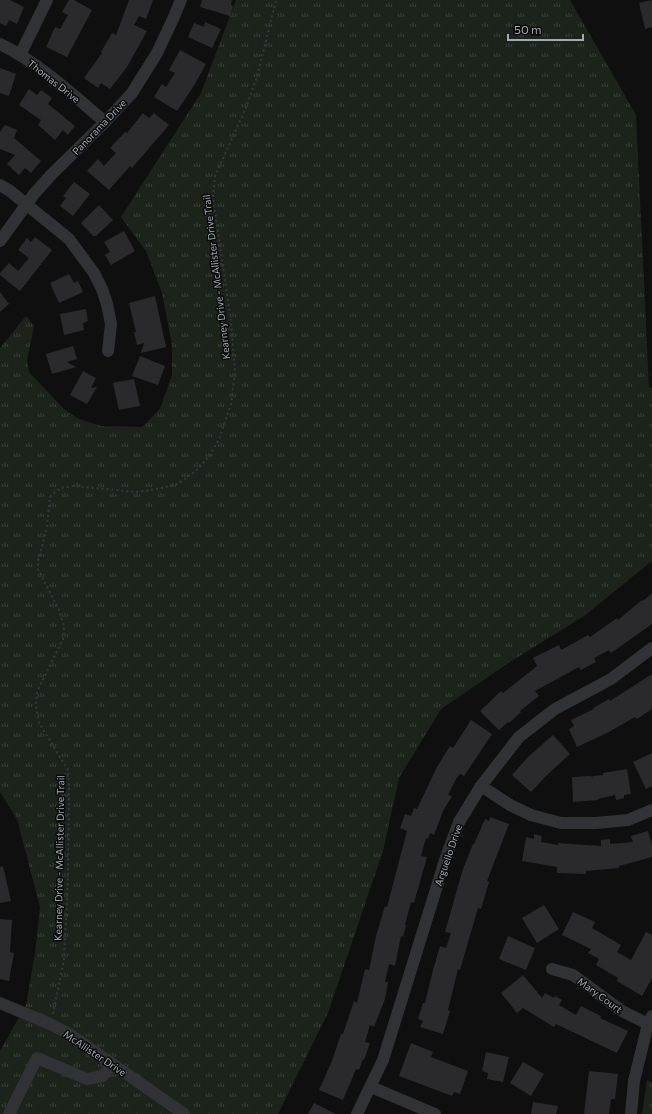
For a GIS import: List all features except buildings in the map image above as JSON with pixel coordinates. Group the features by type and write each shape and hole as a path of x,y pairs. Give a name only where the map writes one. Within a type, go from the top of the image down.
{"street":[{"path":"20,55 47,0"},
{"name":"Panorama Drive","path":"0,241 26,204 51,175 105,122 132,92 157,53 174,19 181,0"},
{"name":"Thomas Drive","path":"0,44 20,55 51,77 105,122"},
{"path":"0,186 10,191 69,240 94,273 102,289 111,324 108,351"},
{"name":"Arguello Drive","path":"357,1114 383,1060 446,857 459,822 481,786 519,736 555,710 610,679 652,648"},
{"path":"481,786 510,805 531,815 561,823 596,823 628,820 652,810"},
{"name":"Mary Court","path":"552,969 573,975 622,1011 650,1020"},
{"name":"McAllister Drive","path":"0,1003 50,1024 71,1036 184,1114"},
{"path":"631,1114 634,1081 650,1020"},
{"path":"9,1114 37,1058 87,1079 103,1076 112,1064"},
{"path":"371,1087 435,1114"}],"path":[{"name":"Kearney Drive - McAllister Drive Trail","path":"50,1024 64,959 68,877 69,786 68,770 39,723 36,706 37,692 63,639 64,626 38,569 38,561 47,527 50,497 61,488 74,486 136,492 175,484 185,480 198,469 210,455 220,439 231,404 235,373 231,321 213,185 215,176 245,110 257,77 276,0"}],"green space":[{"path":"236,0 570,0 636,115 649,387 652,388 652,561 584,616 510,662 441,709 399,778 383,851 328,1013 278,1114 0,1114 0,1051 26,1005 35,953 40,907 17,819 0,792 0,348 26,316 34,326 27,360 29,372 64,409 79,419 101,426 142,427 157,412 161,406 172,375 172,345 162,293 146,251 121,217 201,93"},
{"path":"647,1080 652,1082 652,1114 642,1114"}]}
